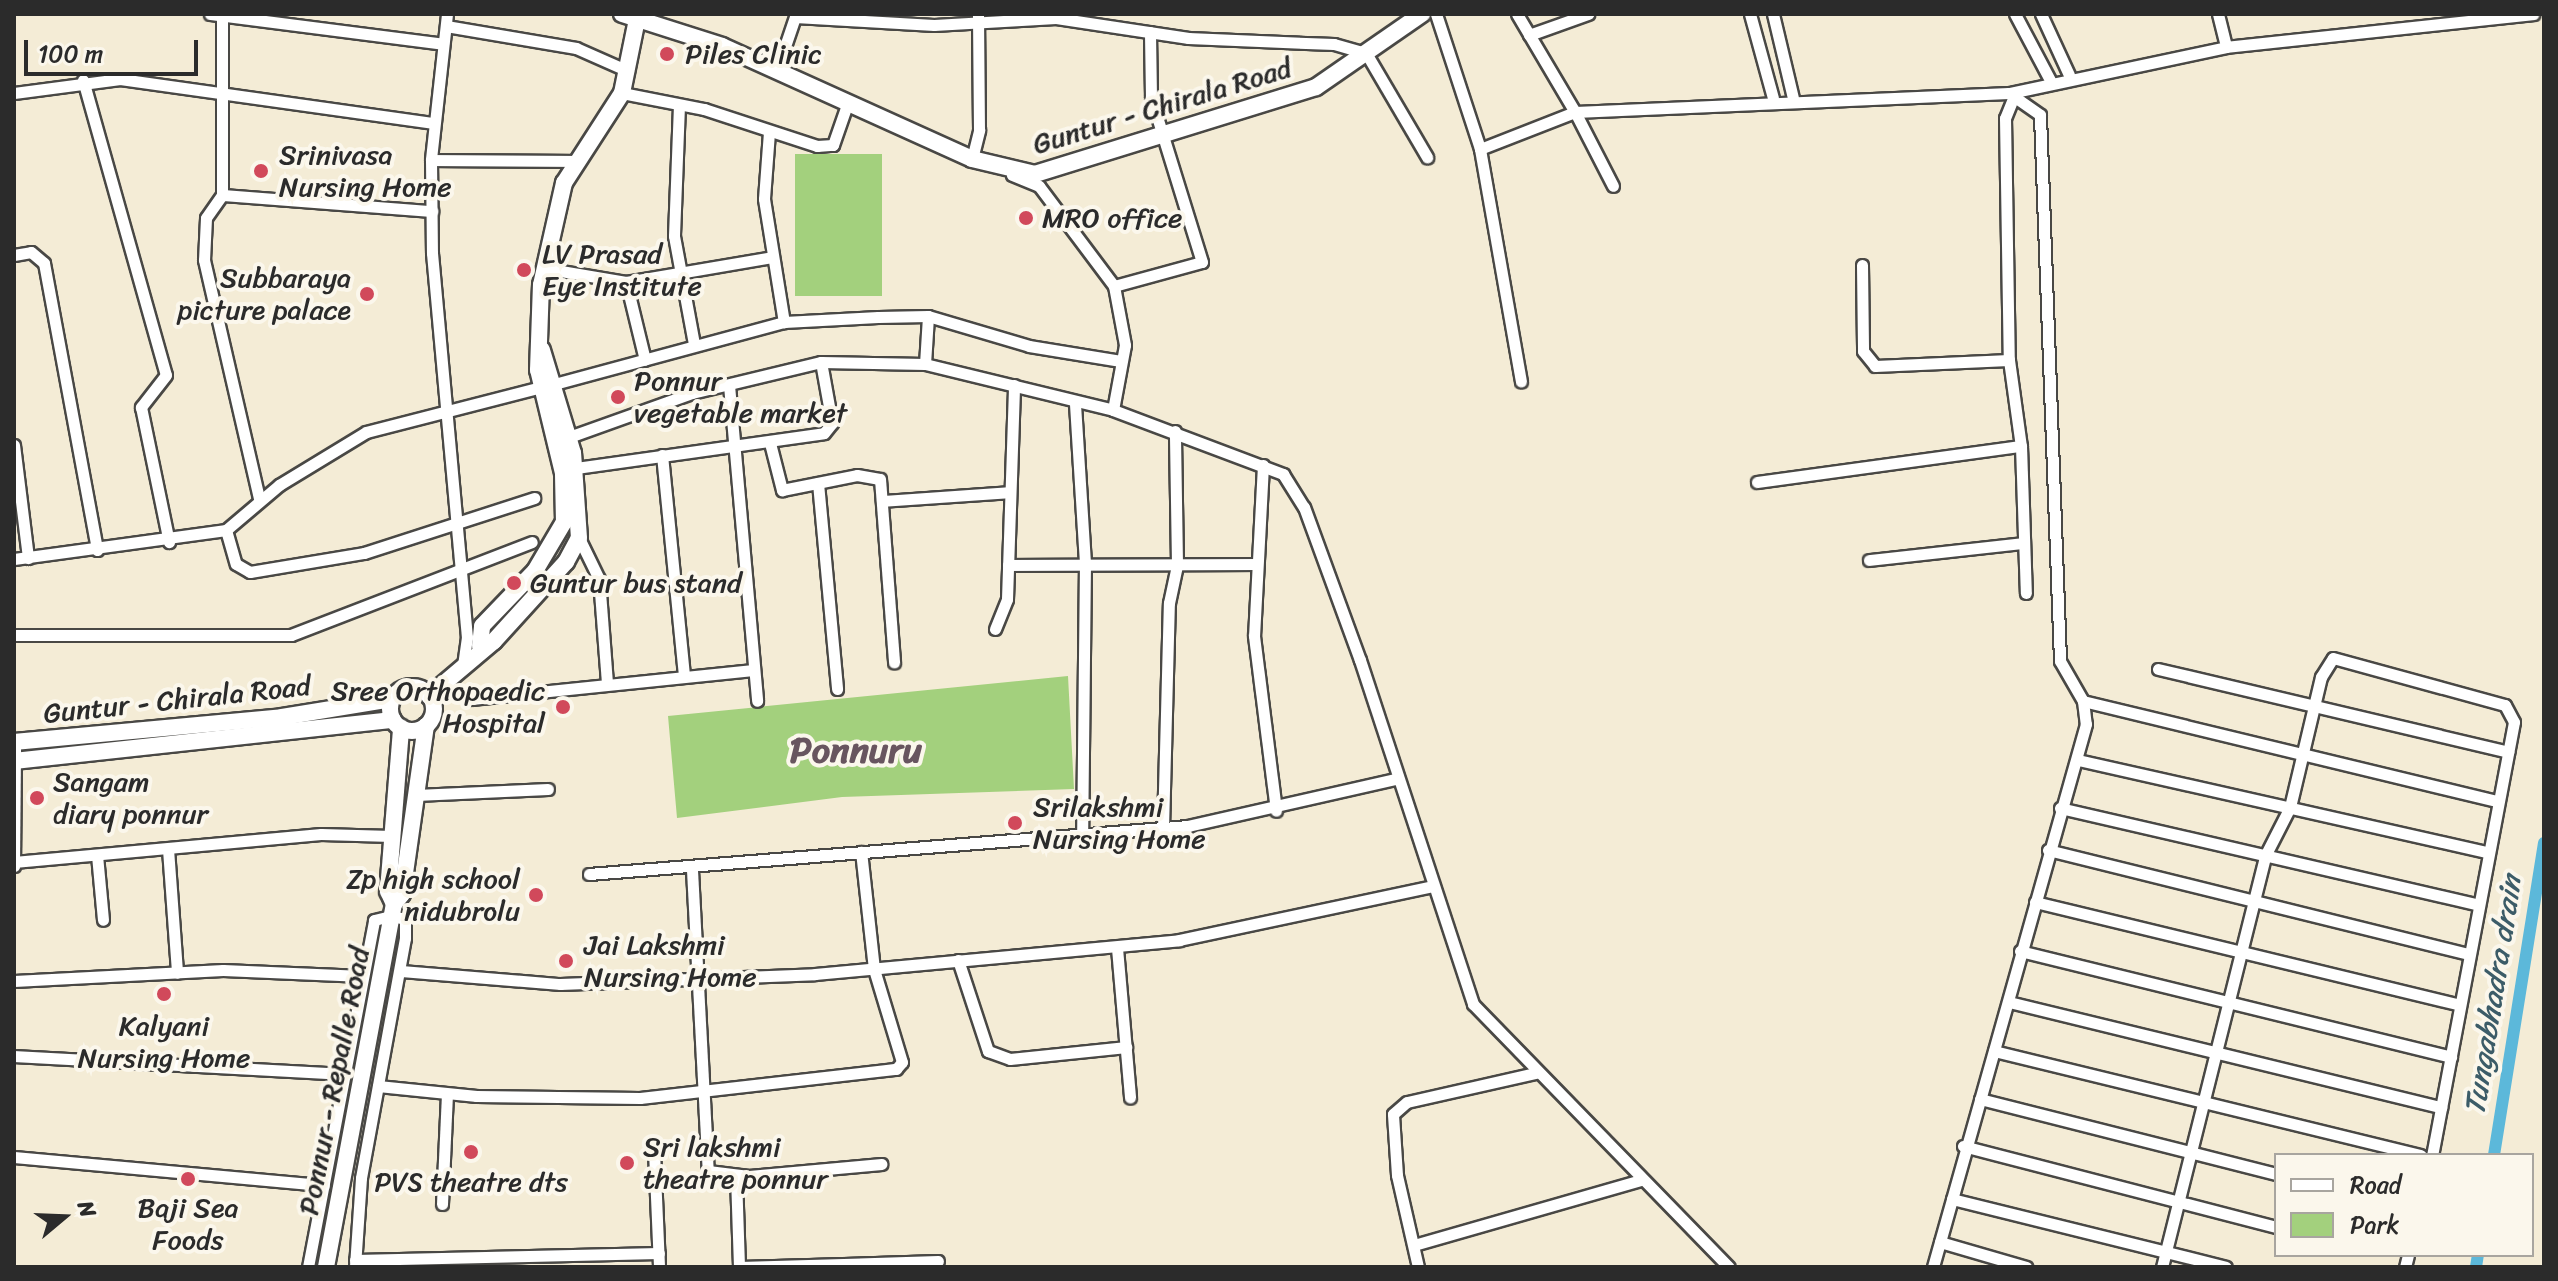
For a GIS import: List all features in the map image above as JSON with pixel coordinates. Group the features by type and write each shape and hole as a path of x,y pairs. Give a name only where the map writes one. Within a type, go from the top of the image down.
{"main road":[{"name":"Guntur - Chirala Road","path":"480,646 482,626 535,571 564,522 563,473 542,350 543,268 554,213 577,161 622,93 628,71 632,16 777,70 1008,173 1062,169 1316,87 1422,14"},
{"name":"Guntur - Chirala Road","path":"436,690 463,667 480,646 494,641 556,574 579,538 576,468 569,437 549,385"},
{"path":"409,687 436,690 434,711 426,726 397,724 392,699 409,687"},
{"name":"Guntur - Chirala Road","path":"14,742 282,717 392,699"},
{"name":"Guntur - Chirala Road","path":"15,761 397,724"},
{"name":"Ponnur - Repalle Road","path":"326,1267 392,916 397,724"},
{"name":"Ponnur - Repalle Road","path":"392,916 402,894 426,726"}],"street":[{"path":"1436,14 1480,149 1521,381"},
{"path":"1517,14 1575,112 1613,186"},
{"path":"1529,35 1588,14"},
{"path":"1750,14 1773,98"},
{"path":"1773,14 1793,98"},
{"path":"2015,14 2051,82"},
{"path":"2041,14 2069,75"},
{"path":"2218,14 2226,47"},
{"path":"1480,149 1575,112 1773,98 2015,95 2069,75 2226,47 2462,18 2533,14"},
{"path":"259,499 208,295 206,218 222,195 216,15 443,44"},
{"path":"777,70 795,15 1056,18 1150,32 1334,44 1366,53 1427,157"},
{"path":"972,159 979,130 979,19"},
{"path":"463,667 467,637 456,574 457,526 445,407 432,211 431,160 446,20 532,37 628,71"},
{"path":"1114,286 1202,262 1151,97 1150,32"},
{"path":"14,93 83,80 219,94 434,123"},
{"path":"83,80 166,375 141,407 169,542"},
{"path":"622,93 679,105 769,132 833,145 848,102"},
{"path":"1933,1267 1963,1146 2009,1002 2060,808 2078,760 2083,701 2060,661 2045,171 2034,106 2015,95"},
{"path":"2015,95 2005,118 2009,360 2021,446 2026,593"},
{"path":"679,105 674,236 694,344"},
{"path":"769,132 764,199 784,322"},
{"path":"431,160 577,161"},
{"path":"1008,173 1039,186 1114,286 1125,315 1113,410"},
{"path":"222,195 432,211"},
{"path":"14,255 31,252 44,263 97,550"},
{"path":"543,268 626,282 772,257"},
{"path":"1862,265 1863,351 1875,366 2009,360"},
{"path":"626,282 645,360"},
{"path":"14,559 169,542 226,530 259,499 366,432 445,407 549,385 784,322 928,316 1029,346 1121,361"},
{"path":"925,364 928,316"},
{"path":"576,468 770,443 831,426 821,362"},
{"path":"569,437 729,385 821,362 925,364 1014,385 1075,404 1113,410 1283,474 1304,507 1429,887 1473,1004 1536,1073 1729,1267"},
{"path":"729,385 737,447 757,701"},
{"path":"995,629 1008,565 1014,385"},
{"path":"1075,404 1085,562 1082,836"},
{"path":"1163,828 1169,603 1177,564 1175,431"},
{"path":"770,443 778,487 875,475 882,501 894,662"},
{"path":"14,445 28,558"},
{"path":"1757,482 2021,446"},
{"path":"662,455 684,675"},
{"path":"1263,465 1255,564 1254,636 1276,811"},
{"path":"818,483 837,689"},
{"path":"882,501 1010,492"},
{"path":"226,530 244,572 342,558 457,526 534,498"},
{"path":"579,538 599,579 607,683"},
{"path":"14,635 281,637 456,574 532,542"},
{"path":"1869,560 2023,543"},
{"path":"1008,565 1085,562 1255,564"},
{"path":"2162,1267 2176,1201 2205,1104 2266,854 2290,807 2312,707 2325,667 2333,658 2505,705 2514,722 2477,904 2432,1153"},
{"path":"2158,669 2508,752"},
{"path":"436,690 472,699 753,670"},
{"path":"2083,701 2497,801"},
{"path":"14,742 14,864 321,834 392,836"},
{"path":"2078,760 2487,852"},
{"path":"589,874 692,870 861,852 1163,828 1276,811 1395,779"},
{"path":"416,795 548,789"},
{"path":"2060,808 2477,904"},
{"path":"168,849 177,973"},
{"path":"2048,850 2468,954"},
{"path":"378,1086 447,1094 704,1094 896,1069 902,1062 874,969 861,852"},
{"path":"97,855 103,920"},
{"path":"692,870 705,1166 714,1175 736,1176 881,1164"},
{"path":"401,971 494,983 699,980 874,969 1117,948 1298,919 1429,887"},
{"path":"2035,902 2460,1005"},
{"path":"308,1267 374,920 392,916 405,919 401,971 378,1086 355,1264 659,1253"},
{"path":"1117,948 1130,1097"},
{"path":"2020,951 2451,1057"},
{"path":"958,960 988,1051 1010,1059 1126,1047"},
{"path":"14,981 177,973 363,976"},
{"path":"2009,1002 2441,1107"},
{"path":"1994,1051 2413,1153"},
{"path":"14,1056 345,1074"},
{"path":"1418,1267 1391,1131 1398,1106 1536,1073"},
{"path":"442,1204 447,1094"},
{"path":"1980,1099 2274,1174"},
{"path":"1963,1146 2274,1226"},
{"path":"654,1151 659,1267"},
{"path":"14,1157 324,1185"},
{"path":"736,1176 739,1267 938,1261"},
{"path":"1414,1245 1641,1180"},
{"path":"1952,1199 2226,1267"},
{"path":"1940,1242 2026,1267"}],"green space":[{"path":"795,154 882,154 882,296 795,296"},
{"path":"1068,676 1074,789 842,797 677,818 668,716"}],"waterway":[{"name":"Tungabhadra drain","path":"2494,1153 2544,843"},
{"name":"Tungabhadra drain","path":"2476,1267 2478,1257"}],"place":[{"name":"Piles Clinic","path":"667,54"},
{"name":"Srinivasa Nursing Home","path":"261,171"},
{"name":"MRO office","path":"1026,218"},
{"name":"LV Prasad Eye Institute","path":"524,270"},
{"name":"Subbaraya picture palace","path":"367,294"},
{"name":"Ponnur vegetable market","path":"618,397"},
{"name":"Guntur bus stand","path":"514,583"},
{"name":"Sree Orthopaedic Hospital","path":"563,707"},
{"name":"Sangam diary ponnur","path":"37,798"},
{"name":"Srilakshmi Nursing Home","path":"1015,823"},
{"name":"Zp high school nidubrolu","path":"536,895"},
{"name":"Jai Lakshmi Nursing Home","path":"566,961"},
{"name":"Kalyani Nursing Home","path":"164,994"},
{"name":"PVS theatre dts","path":"471,1152"},
{"name":"Sri lakshmi theatre ponnur","path":"627,1163"},
{"name":"Baji Sea Foods","path":"188,1179"}],"district":[{"name":"Ponnuru","path":"856,751"}]}
